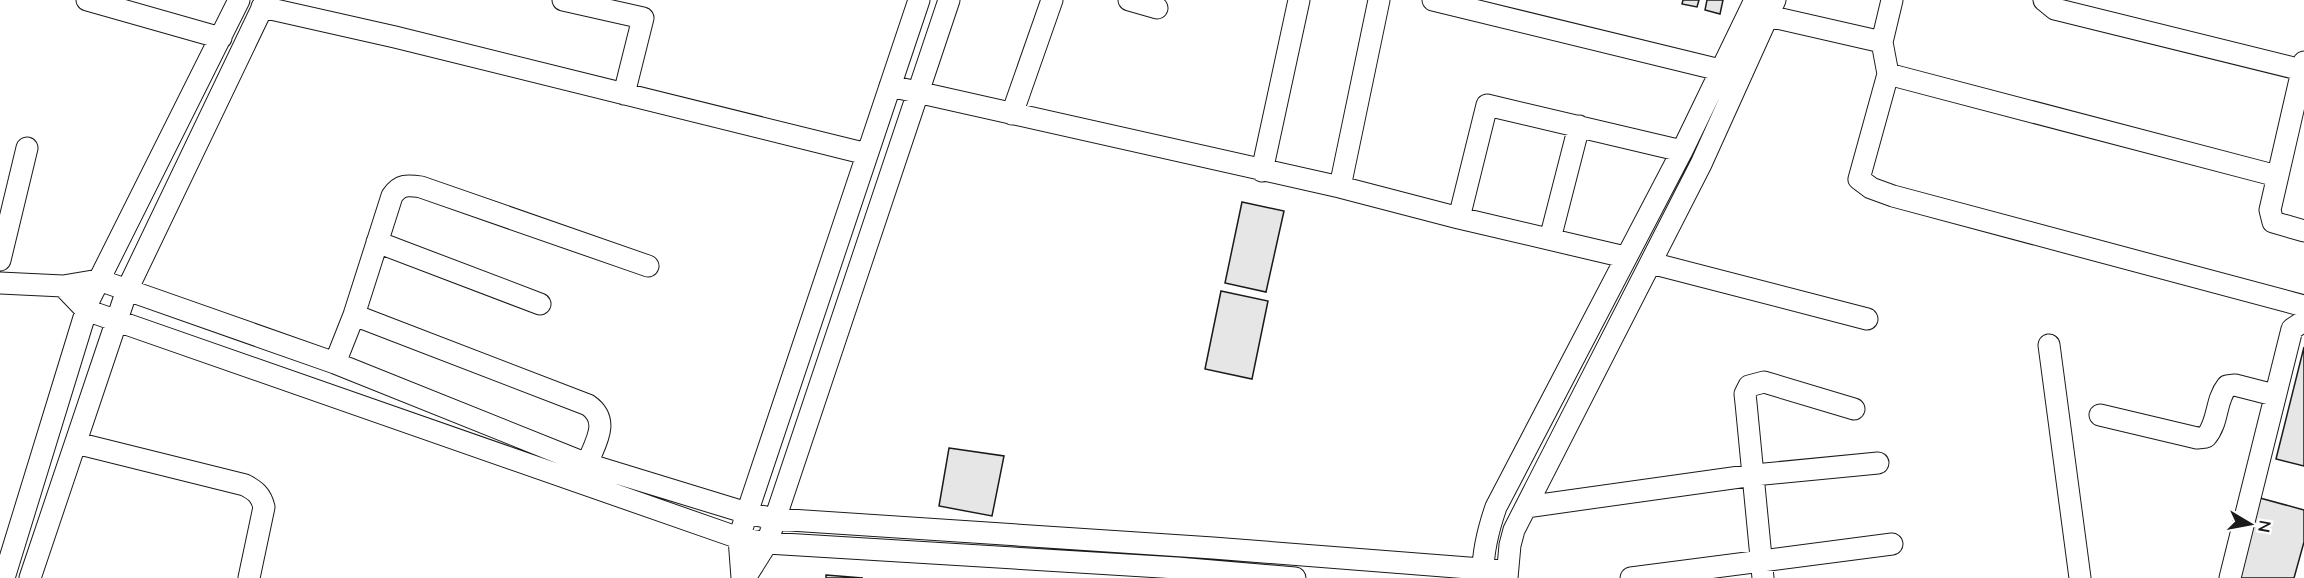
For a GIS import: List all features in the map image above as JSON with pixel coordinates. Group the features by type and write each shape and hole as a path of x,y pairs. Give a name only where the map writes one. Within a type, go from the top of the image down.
{"street":[{"path":"87,0 221,38"},
{"path":"4,570 86,310 239,0"},
{"path":"563,0 644,18 624,94"},
{"path":"744,578 739,538 919,0"},
{"path":"744,578 767,543 950,0"},
{"path":"1012,114 1052,0"},
{"path":"1129,0 1157,8"},
{"path":"1262,171 1299,0"},
{"path":"1340,187 1379,0"},
{"path":"1433,0 1720,70"},
{"path":"1892,0 1882,42 1888,74 1859,179 1871,188 1893,196 2304,306"},
{"path":"2044,0 2055,9 2303,66 2270,210 2273,222 2304,231"},
{"path":"30,578 128,290 264,4 867,154"},
{"path":"1483,574 1490,524 1496,507 1682,151 1720,70 1766,5"},
{"path":"1766,5 1882,42"},
{"path":"0,283 63,286 99,280 335,363 587,464 747,513 775,519 1213,548 1507,575 1514,530 1701,164 1766,5"},
{"path":"1888,74 2277,176"},
{"path":"890,86 1340,187 1625,257"},
{"path":"1459,218 1487,105 1682,151"},
{"path":"1550,239 1579,126"},
{"path":"0,260 27,148"},
{"path":"335,363 354,315 392,196 403,186 421,187 648,266"},
{"path":"377,242 540,304"},
{"path":"1651,263 1867,319"},
{"path":"63,286 86,310 739,538 767,543 998,557 1046,569 1295,578"},
{"path":"354,315 588,405 598,411 601,418 600,431 587,464"},
{"path":"2230,578 2292,329 2304,321"},
{"path":"2049,345 2080,578"},
{"path":"1762,569 1745,394 1749,386 1764,382 1854,409"},
{"path":"2100,415 2197,438 2206,437 2212,430 2221,394 2227,386 2235,385 2274,395"},
{"path":"76,443 245,485 262,496 264,507 249,578"},
{"path":"1526,507 1754,475 1878,463"},
{"path":"998,557 1002,533"},
{"path":"1631,578 1762,569 1892,544"}],"building":[{"path":"1683,0 1699,0 1697,7 1682,4"},
{"path":"1707,0 1723,0 1720,14 1705,10"},
{"path":"1242,202 1284,211 1266,292 1225,283"},
{"path":"1221,291 1268,301 1252,379 1205,369"},
{"path":"2304,347 2304,466 2276,459"},
{"path":"949,448 1004,456 992,516 939,506"},
{"path":"2260,498 2304,510 2304,542 2294,578 2237,578"},
{"path":"826,575 863,578 826,578"}]}
